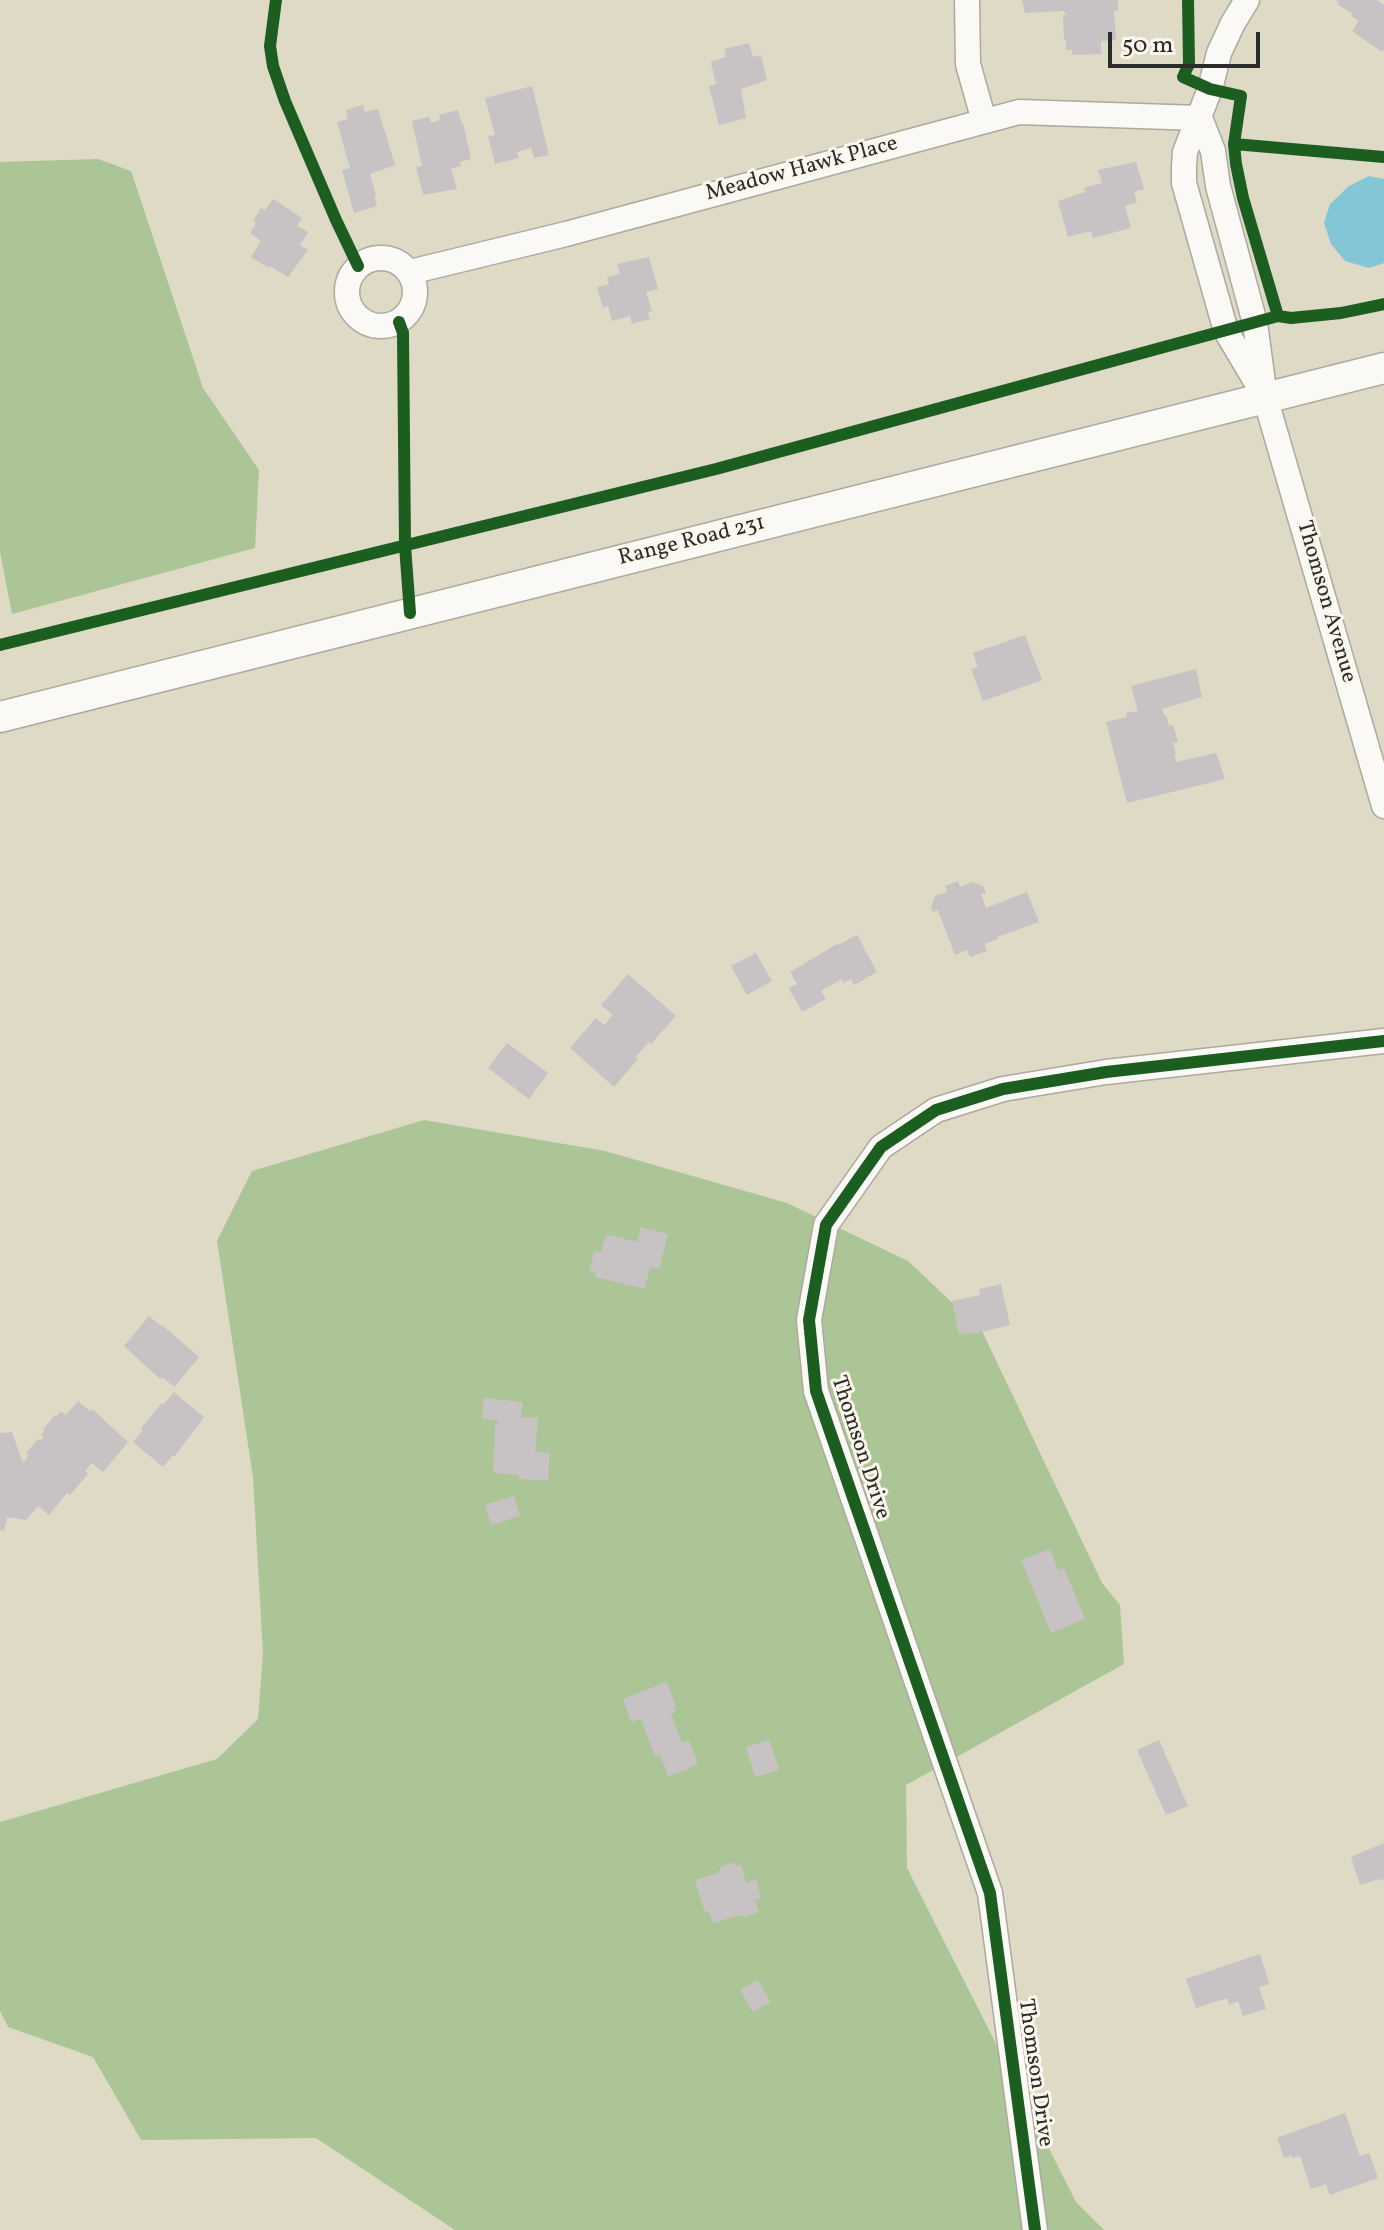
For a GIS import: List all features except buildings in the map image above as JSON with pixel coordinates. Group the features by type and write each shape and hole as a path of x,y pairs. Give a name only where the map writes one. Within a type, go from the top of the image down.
{"street":[{"path":"967,0 968,64 984,121"},
{"name":"Thomson Avenue","path":"1247,0 1219,53 1200,118 1185,152 1184,183 1226,331 1265,397 1384,806"},
{"name":"Meadow Hawk Place","path":"410,272 566,234 1019,112 1200,118"},
{"name":"Range Road 231","path":"0,717 1384,368"},
{"name":"Thomson Drive","path":"1035,2230 990,1893 816,1391 809,1320 826,1225 881,1147 936,1110 1003,1089 1106,1072 1384,1041"}],"green space":[{"path":"98,159 131,171 203,388 259,470 255,548 12,614 0,552 0,162"},
{"path":"424,1120 605,1151 787,1203 908,1261 982,1331 1102,1583 1120,1605 1124,1664 906,1785 907,1868 1076,2202 1104,2230 455,2230 316,2138 141,2140 93,2057 8,2027 0,2011 0,1822 217,1759 258,1719 263,1653 253,1477 217,1241 252,1171"}],"water":[{"path":"1369,176 1384,179 1384,263 1369,268 1345,261 1331,244 1324,223 1330,204 1349,186"}],"cycle path":[{"path":"276,0 270,46 273,66 285,101 358,266"},
{"path":"1188,0 1189,64 1183,77 1210,89 1241,96 1234,144"},
{"path":"1278,316 1243,198 1234,144 1384,157"},
{"path":"0,645 716,469 1278,316 1291,318 1341,313 1384,304"},
{"path":"399,322 403,333 405,546 410,613"},
{"path":"1035,2230 990,1893 816,1391 809,1320 826,1225 881,1147 936,1110 1003,1089 1106,1072 1384,1041"}]}
